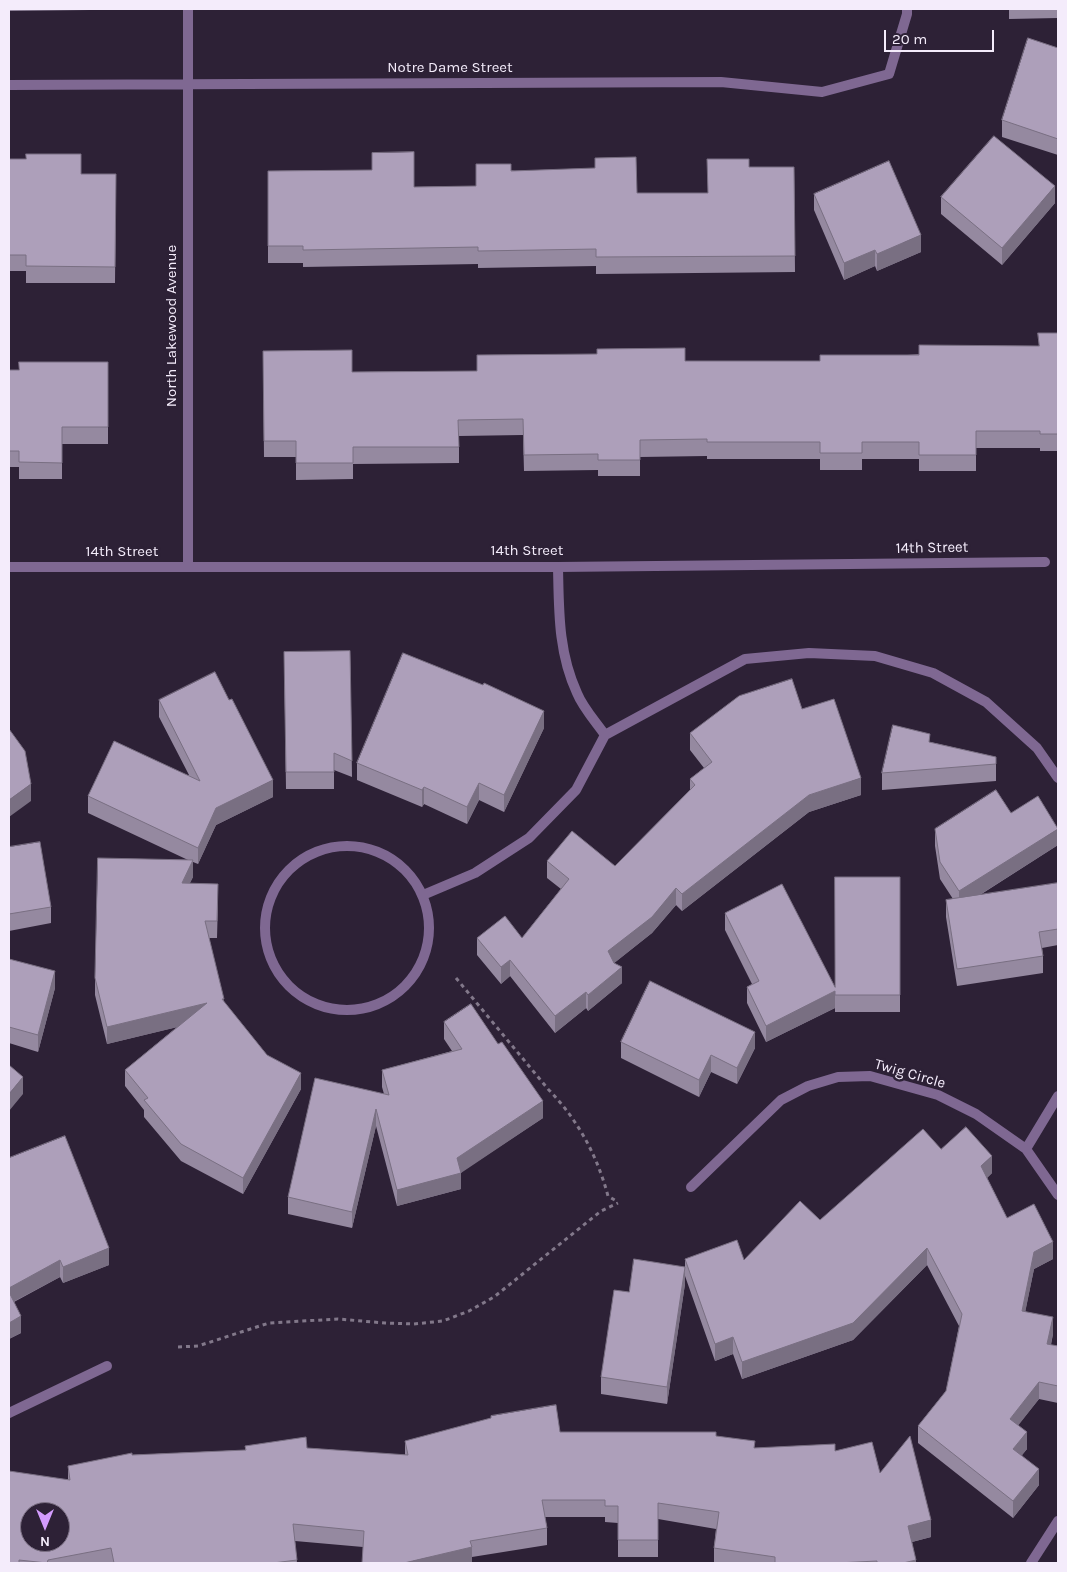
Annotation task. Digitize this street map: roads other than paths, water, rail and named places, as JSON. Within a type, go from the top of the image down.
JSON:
[{"type":"street","name":"North Lakewood Avenue","points":[[188,9],[188,566]]},
{"type":"street","name":"Notre Dame Street","points":[[9,85],[721,82],[822,92],[889,74],[907,9]]},
{"type":"street","name":"14th Street","points":[[9,567],[558,566],[1045,562]]},
{"type":"street","points":[[558,566],[559,620],[562,651],[577,694],[606,735]]},
{"type":"street","points":[[423,895],[475,873],[529,838],[576,790],[606,735],[744,659],[810,653],[875,656],[933,673],[986,702],[1037,748],[1058,778]]},
{"type":"street","points":[[345,845],[377,851],[404,868],[423,895],[430,926],[424,958],[407,986],[380,1004],[348,1011],[316,1004],[289,988],[271,961],[264,929],[270,897],[287,870],[314,852],[345,845]]},
{"type":"street","name":"Twig Circle","points":[[691,1187],[780,1100],[808,1086],[838,1077],[870,1076],[938,1095],[976,1114],[1026,1148]]},
{"type":"street","points":[[1058,1096],[1026,1148],[1058,1195]]},
{"type":"street","points":[[9,1413],[107,1366]]},
{"type":"street","points":[[1031,1563],[1058,1521]]}]
